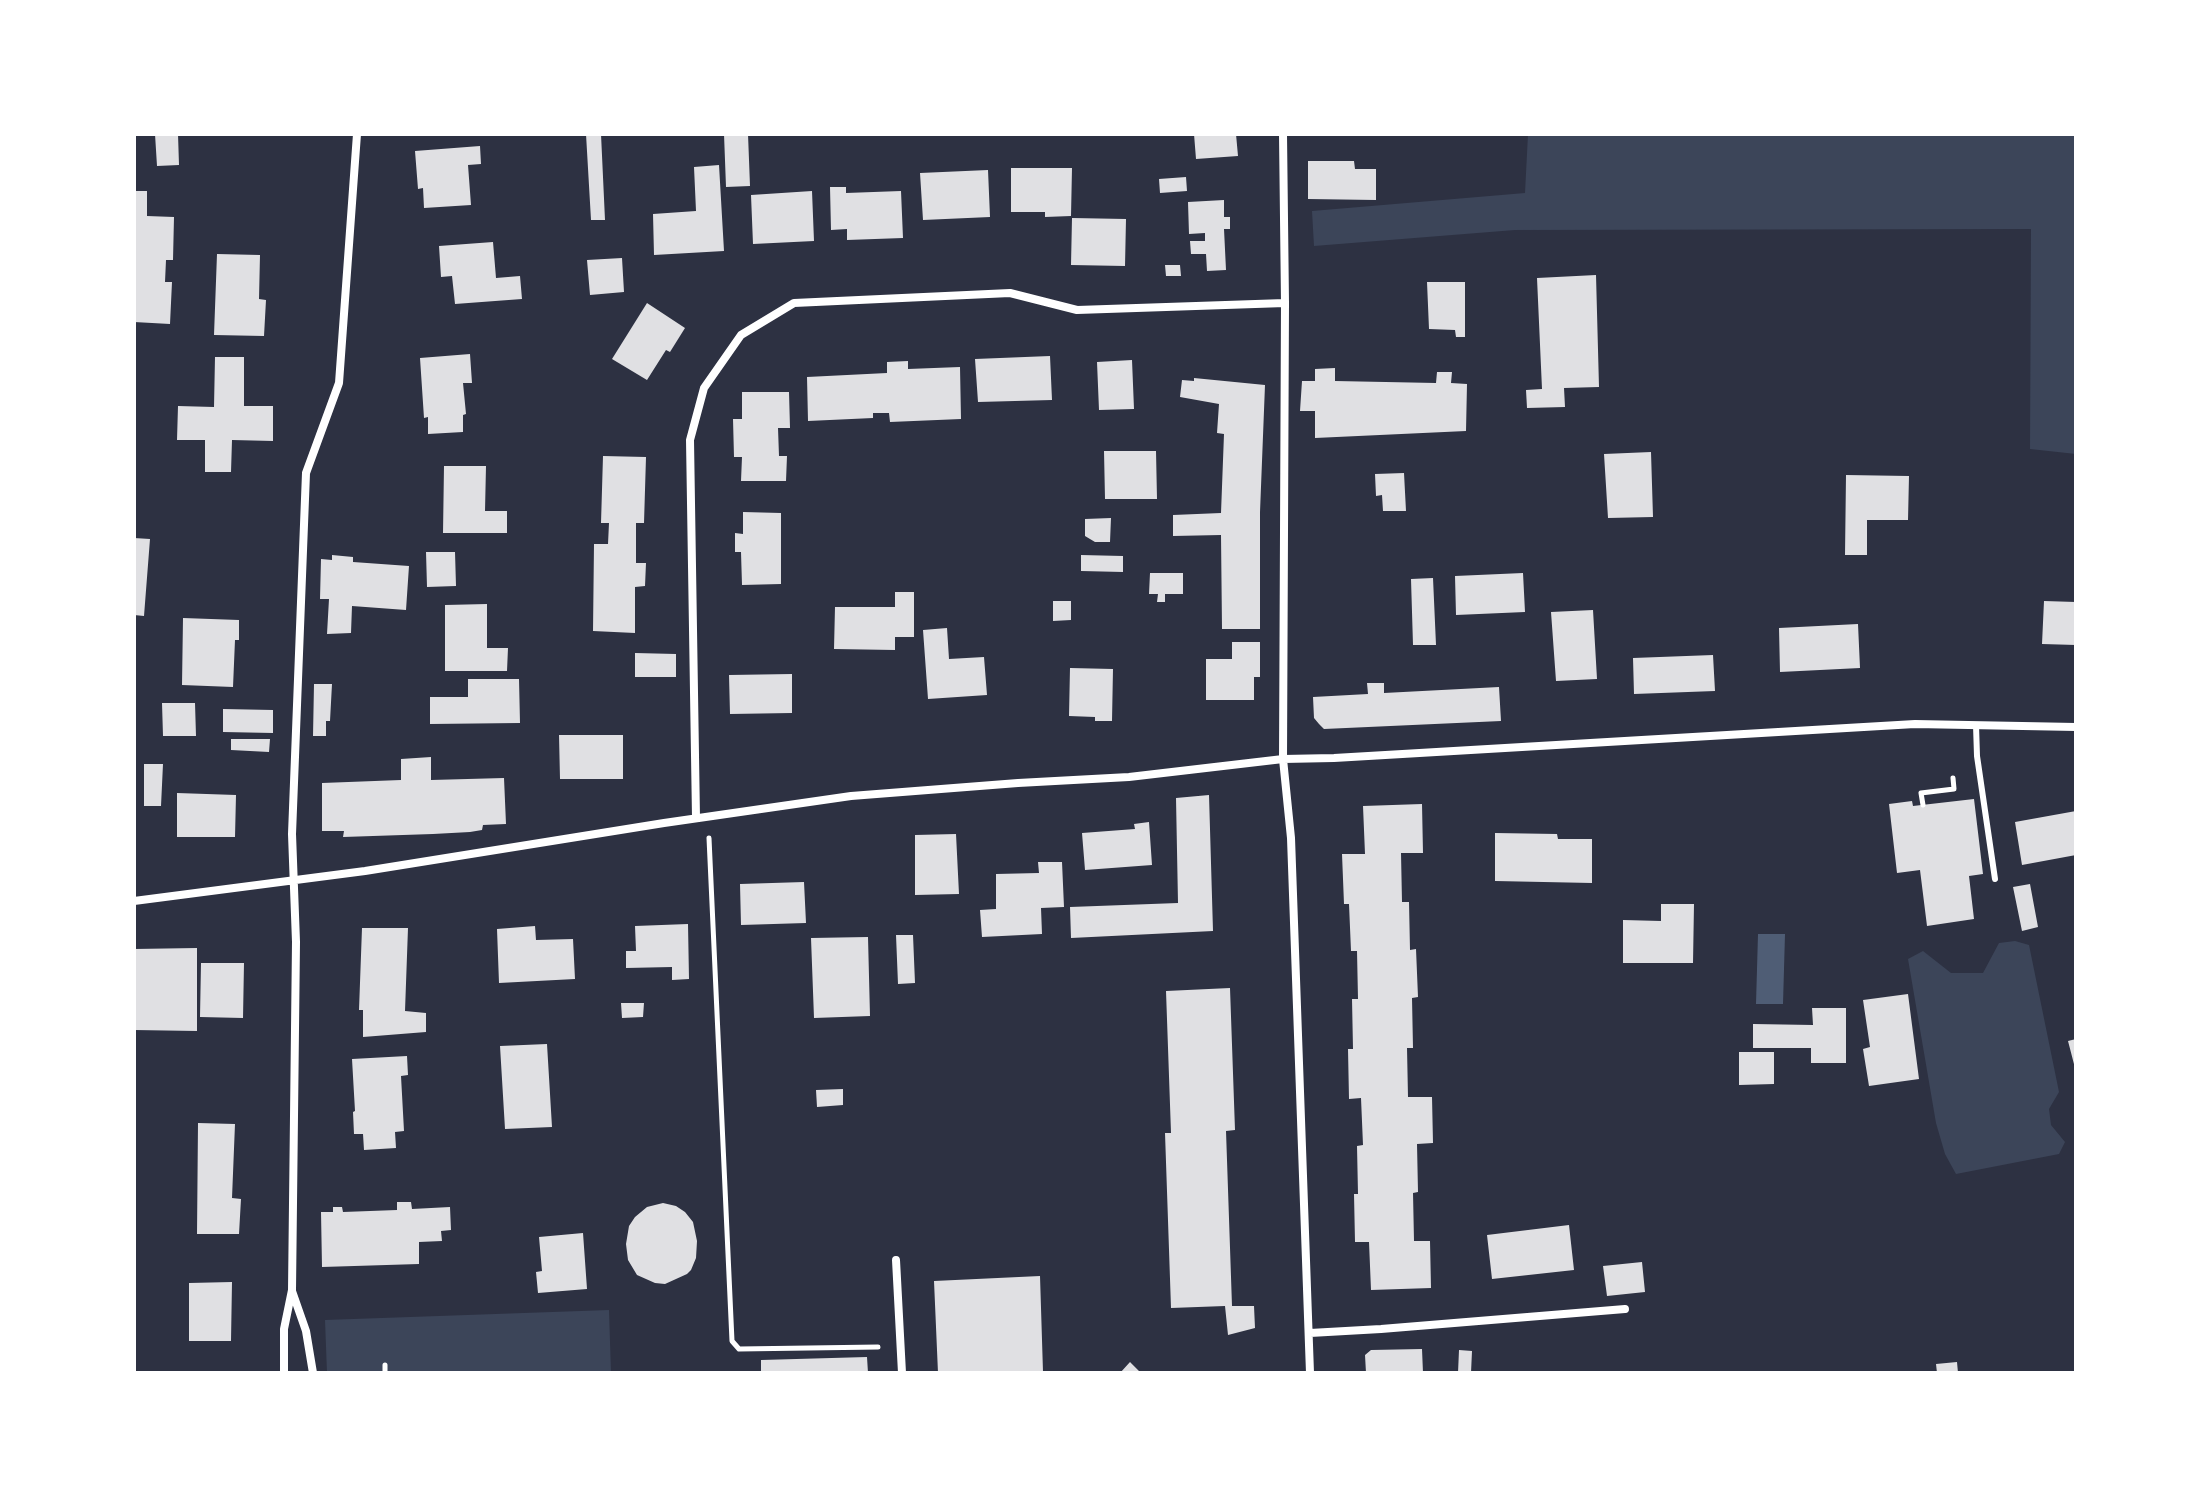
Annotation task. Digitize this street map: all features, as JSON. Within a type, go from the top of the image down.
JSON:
[{"type":"street","points":[[284,1373],[284,1329],[292,1290],[295,880],[292,834],[306,473],[339,383],[357,134]]},
{"type":"street","points":[[1283,134],[1283,759],[1291,838],[1310,1373]]},
{"type":"street","points":[[696,818],[690,440],[704,388],[741,335],[794,303],[1010,293],[1077,310],[1285,303]]},
{"type":"street","points":[[134,901],[365,871],[851,796],[1129,777],[1283,759],[1915,724],[2076,727]]},
{"type":"street","points":[[896,1260],[902,1373]]},
{"type":"street","points":[[292,1290],[306,1331],[313,1373]]},
{"type":"street","points":[[1310,1333],[1625,1309]]},
{"type":"lane","points":[[1976,725],[1977,756],[1995,879]]},
{"type":"path","points":[[1923,805],[1921,793],[1954,789],[1953,778]]},
{"type":"path","points":[[696,841],[709,838],[711,853],[732,1341],[739,1349],[901,1346]]},
{"type":"path","points":[[385,1365],[385,1373]]},
{"type":"shaded area","points":[[1528,134],[2076,134],[2076,454],[2030,449],[2031,229],[1515,230],[1314,246],[1312,211],[1525,193]]},
{"type":"shaded area","points":[[1758,934],[1785,934],[1783,1004],[1756,1004]]},
{"type":"shaded area","points":[[2015,941],[2029,945],[2059,1092],[2049,1109],[2051,1125],[2065,1142],[2059,1154],[1956,1174],[1945,1154],[1936,1123],[1908,959],[1923,951],[1951,973],[1983,973],[1999,943]]},
{"type":"shaded area","points":[[609,1310],[611,1373],[327,1373],[325,1320]]},
{"type":"building","points":[[155,134],[178,134],[179,165],[157,166]]},
{"type":"building","points":[[586,134],[601,134],[605,220],[591,220]]},
{"type":"building","points":[[724,134],[748,134],[750,186],[726,187]]},
{"type":"building","points":[[1194,134],[1236,134],[1238,156],[1196,159]]},
{"type":"building","points":[[480,146],[481,164],[468,165],[471,205],[424,208],[423,188],[418,189],[415,151]]},
{"type":"building","points":[[1308,161],[1354,161],[1355,169],[1376,169],[1376,200],[1308,199]]},
{"type":"building","points":[[719,165],[724,251],[654,255],[653,214],[696,211],[694,167]]},
{"type":"building","points":[[1011,168],[1072,168],[1071,216],[1045,217],[1045,212],[1011,212]]},
{"type":"building","points":[[988,170],[990,217],[923,220],[920,173]]},
{"type":"building","points":[[1186,177],[1187,191],[1160,193],[1159,179]]},
{"type":"building","points":[[830,187],[846,187],[846,193],[901,191],[903,238],[847,240],[847,229],[831,230]]},
{"type":"building","points":[[134,191],[147,191],[147,216],[174,217],[173,260],[166,260],[165,282],[172,282],[170,324],[134,322]]},
{"type":"building","points":[[812,191],[814,241],[753,244],[751,195]]},
{"type":"building","points":[[1224,200],[1224,217],[1230,217],[1230,229],[1224,229],[1226,270],[1207,271],[1206,254],[1191,254],[1190,241],[1205,241],[1205,233],[1189,234],[1188,202]]},
{"type":"building","points":[[1072,218],[1126,219],[1125,266],[1071,265]]},
{"type":"building","points":[[493,242],[496,278],[520,276],[522,299],[455,304],[452,276],[441,277],[439,246]]},
{"type":"building","points":[[217,254],[260,255],[259,299],[266,300],[264,336],[214,335]]},
{"type":"building","points":[[622,258],[624,292],[590,295],[587,260]]},
{"type":"building","points":[[1165,265],[1180,265],[1181,276],[1166,276]]},
{"type":"building","points":[[1596,275],[1599,387],[1564,388],[1565,407],[1527,408],[1526,390],[1542,389],[1537,278]]},
{"type":"building","points":[[1427,282],[1465,282],[1465,337],[1456,337],[1455,330],[1429,329]]},
{"type":"building","points":[[647,303],[685,328],[647,380],[612,359]]},
{"type":"building","points":[[470,354],[472,383],[463,383],[466,414],[463,415],[463,432],[428,434],[420,358]]},
{"type":"building","points":[[1050,356],[1052,400],[978,402],[975,359]]},
{"type":"building","points":[[215,357],[244,357],[244,406],[273,406],[273,441],[232,440],[231,472],[205,472],[205,440],[177,440],[178,406],[214,407]]},
{"type":"building","points":[[1132,360],[1134,409],[1099,410],[1097,362]]},
{"type":"building","points":[[908,361],[908,369],[960,367],[961,419],[890,422],[889,413],[873,413],[873,418],[808,421],[807,377],[887,373],[887,362]]},
{"type":"building","points":[[1335,368],[1335,381],[1436,383],[1437,372],[1452,372],[1451,383],[1467,384],[1466,431],[1315,438],[1315,411],[1300,411],[1302,381],[1315,381],[1315,369]]},
{"type":"building","points":[[1194,378],[1265,385],[1260,629],[1222,629],[1221,535],[1173,536],[1173,515],[1221,513],[1224,434],[1217,433],[1219,404],[1180,397],[1182,380],[1194,381]]},
{"type":"building","points":[[742,392],[789,392],[790,428],[778,428],[779,456],[787,456],[786,481],[741,481],[742,457],[734,457],[733,419],[742,419]]},
{"type":"building","points":[[1104,451],[1156,451],[1157,499],[1105,499]]},
{"type":"building","points":[[1651,452],[1653,517],[1608,518],[1604,454]]},
{"type":"building","points":[[603,456],[646,457],[644,523],[636,523],[636,563],[646,563],[645,586],[635,587],[635,633],[593,631],[594,544],[608,544],[609,523],[601,523]]},
{"type":"building","points":[[444,466],[486,466],[485,511],[507,511],[507,533],[443,533]]},
{"type":"building","points":[[1404,473],[1406,511],[1383,511],[1382,495],[1376,496],[1375,474]]},
{"type":"building","points":[[1846,475],[1909,476],[1908,520],[1867,520],[1867,555],[1845,555]]},
{"type":"building","points":[[743,512],[781,513],[781,584],[742,585],[741,552],[735,552],[735,533],[743,534]]},
{"type":"building","points":[[1111,518],[1110,542],[1095,542],[1085,536],[1085,519]]},
{"type":"building","points":[[134,538],[150,539],[144,616],[134,615]]},
{"type":"building","points":[[426,552],[455,552],[456,586],[427,587]]},
{"type":"building","points":[[332,555],[353,557],[353,562],[409,566],[406,610],[352,606],[351,633],[327,634],[329,599],[320,599],[321,559],[332,560]]},
{"type":"building","points":[[1081,555],[1123,556],[1123,572],[1081,571]]},
{"type":"building","points":[[1150,573],[1183,573],[1183,594],[1165,594],[1165,602],[1157,602],[1158,594],[1149,594]]},
{"type":"building","points":[[1523,573],[1525,612],[1456,615],[1455,576]]},
{"type":"building","points":[[1433,578],[1436,645],[1413,645],[1411,579]]},
{"type":"building","points":[[895,592],[914,592],[914,637],[895,637],[895,650],[834,649],[835,607],[895,607]]},
{"type":"building","points":[[1053,601],[1071,601],[1071,620],[1053,621]]},
{"type":"building","points":[[2044,601],[2076,602],[2076,645],[2042,644]]},
{"type":"building","points":[[487,604],[487,648],[508,648],[507,671],[445,671],[445,605]]},
{"type":"building","points":[[1593,610],[1597,679],[1556,681],[1551,612]]},
{"type":"building","points":[[183,618],[239,620],[233,687],[182,685]]},
{"type":"building","points":[[1858,624],[1860,668],[1780,672],[1779,628]]},
{"type":"building","points":[[947,628],[949,659],[984,657],[987,695],[928,699],[923,630]]},
{"type":"building","points":[[1232,642],[1260,642],[1260,677],[1254,677],[1254,700],[1206,700],[1206,659],[1232,659]]},
{"type":"building","points":[[635,653],[676,654],[676,677],[635,677]]},
{"type":"building","points":[[1713,655],[1715,691],[1634,694],[1633,658]]},
{"type":"building","points":[[1070,668],[1113,669],[1112,721],[1069,716]]},
{"type":"building","points":[[792,674],[792,713],[730,714],[729,675]]},
{"type":"building","points":[[468,679],[519,679],[520,723],[430,724],[430,697],[468,697]]},
{"type":"building","points":[[1367,683],[1384,683],[1384,693],[1499,687],[1501,721],[1324,729],[1314,718],[1313,697],[1368,694]]},
{"type":"building","points":[[314,684],[332,684],[326,736],[313,736]]},
{"type":"building","points":[[162,703],[195,703],[196,736],[163,736]]},
{"type":"building","points":[[223,709],[273,710],[273,733],[223,732]]},
{"type":"building","points":[[559,735],[623,735],[623,779],[560,779]]},
{"type":"building","points":[[231,739],[270,739],[269,752],[231,750]]},
{"type":"building","points":[[431,757],[431,780],[504,778],[506,824],[483,825],[482,830],[470,832],[433,834],[343,837],[344,831],[322,831],[322,783],[401,780],[401,759]]},
{"type":"building","points":[[144,764],[163,764],[161,806],[144,806]]},
{"type":"building","points":[[177,793],[236,795],[235,837],[177,837]]},
{"type":"building","points":[[1209,795],[1213,931],[1071,938],[1070,907],[1178,903],[1176,798]]},
{"type":"building","points":[[1974,799],[1983,874],[1969,876],[1974,919],[1927,926],[1920,870],[1897,873],[1889,804],[1912,801],[1913,806]]},
{"type":"building","points":[[1422,804],[1423,853],[1401,853],[1402,902],[1409,902],[1410,950],[1416,949],[1418,997],[1412,998],[1413,1048],[1407,1048],[1408,1097],[1432,1097],[1433,1143],[1417,1144],[1418,1192],[1413,1193],[1414,1241],[1430,1241],[1431,1288],[1371,1290],[1369,1242],[1355,1242],[1357,1146],[1363,1145],[1361,1098],[1349,1099],[1348,1049],[1353,1049],[1352,999],[1358,999],[1357,951],[1351,951],[1349,904],[1344,904],[1342,854],[1365,854],[1363,806]]},
{"type":"building","points":[[2076,811],[2076,855],[2022,865],[2015,822]]},
{"type":"building","points":[[1149,822],[1152,865],[1085,870],[1082,833],[1135,829],[1134,824]]},
{"type":"building","points":[[1495,833],[1557,834],[1558,839],[1592,839],[1592,883],[1495,881]]},
{"type":"building","points":[[956,834],[959,894],[915,895],[915,835]]},
{"type":"building","points":[[1038,862],[1062,862],[1064,907],[1041,908],[1042,934],[982,937],[980,910],[996,909],[996,874],[1039,873]]},
{"type":"building","points":[[804,882],[806,923],[741,925],[740,884]]},
{"type":"building","points":[[2030,884],[2038,927],[2022,931],[2013,887]]},
{"type":"building","points":[[1661,904],[1694,904],[1693,963],[1623,963],[1623,920],[1661,921]]},
{"type":"building","points":[[688,924],[689,979],[672,980],[672,967],[626,968],[626,951],[636,951],[635,926]]},
{"type":"building","points":[[535,926],[536,940],[573,939],[575,979],[499,983],[497,929]]},
{"type":"building","points":[[362,928],[408,928],[405,1011],[426,1013],[426,1032],[363,1037],[363,1010],[359,1010]]},
{"type":"building","points":[[896,935],[913,935],[915,983],[898,984]]},
{"type":"building","points":[[868,937],[870,1016],[814,1018],[811,938]]},
{"type":"building","points":[[197,948],[197,1031],[134,1030],[134,949]]},
{"type":"building","points":[[201,963],[244,963],[243,1018],[200,1017]]},
{"type":"building","points":[[1230,988],[1235,1130],[1226,1131],[1232,1306],[1254,1306],[1255,1328],[1228,1335],[1225,1306],[1171,1308],[1165,1133],[1171,1133],[1166,991]]},
{"type":"building","points":[[1908,994],[1919,1079],[1869,1086],[1863,1049],[1870,1047],[1863,1000]]},
{"type":"building","points":[[621,1003],[644,1003],[643,1017],[622,1018]]},
{"type":"building","points":[[1812,1008],[1846,1008],[1846,1063],[1811,1063],[1811,1048],[1753,1048],[1753,1024],[1813,1025]]},
{"type":"building","points":[[2076,1039],[2076,1068],[2075,1068],[2068,1041]]},
{"type":"building","points":[[547,1044],[552,1127],[505,1129],[500,1046]]},
{"type":"building","points":[[1739,1052],[1774,1052],[1774,1084],[1739,1085]]},
{"type":"building","points":[[407,1056],[408,1075],[401,1076],[404,1131],[395,1132],[396,1148],[364,1150],[363,1134],[354,1134],[352,1059]]},
{"type":"building","points":[[843,1089],[843,1105],[817,1107],[816,1090]]},
{"type":"building","points":[[198,1123],[235,1124],[232,1198],[241,1199],[239,1234],[197,1234]]},
{"type":"building","points":[[397,1202],[411,1202],[412,1209],[450,1207],[451,1230],[441,1231],[442,1241],[419,1242],[419,1264],[322,1267],[321,1212],[333,1212],[333,1207],[342,1207],[343,1212],[397,1210]]},
{"type":"building","points":[[663,1203],[685,1212],[693,1222],[697,1241],[696,1258],[691,1270],[665,1284],[637,1275],[628,1260],[626,1244],[629,1226],[635,1217],[647,1207]]},
{"type":"building","points":[[1569,1225],[1574,1270],[1492,1279],[1487,1235]]},
{"type":"building","points":[[583,1233],[587,1289],[538,1293],[536,1272],[542,1271],[539,1237]]},
{"type":"building","points":[[1642,1262],[1645,1292],[1607,1296],[1603,1266]]},
{"type":"building","points":[[1040,1276],[1043,1372],[938,1373],[934,1281]]},
{"type":"building","points":[[232,1282],[231,1341],[189,1341],[189,1283]]},
{"type":"building","points":[[1422,1349],[1423,1373],[1366,1373],[1365,1355],[1371,1350]]},
{"type":"building","points":[[1459,1350],[1472,1351],[1471,1373],[1458,1373]]},
{"type":"building","points":[[867,1357],[868,1373],[761,1373],[761,1360]]},
{"type":"building","points":[[1130,1362],[1141,1373],[1120,1373]]},
{"type":"building","points":[[1957,1362],[1958,1373],[1937,1373],[1936,1364]]}]
